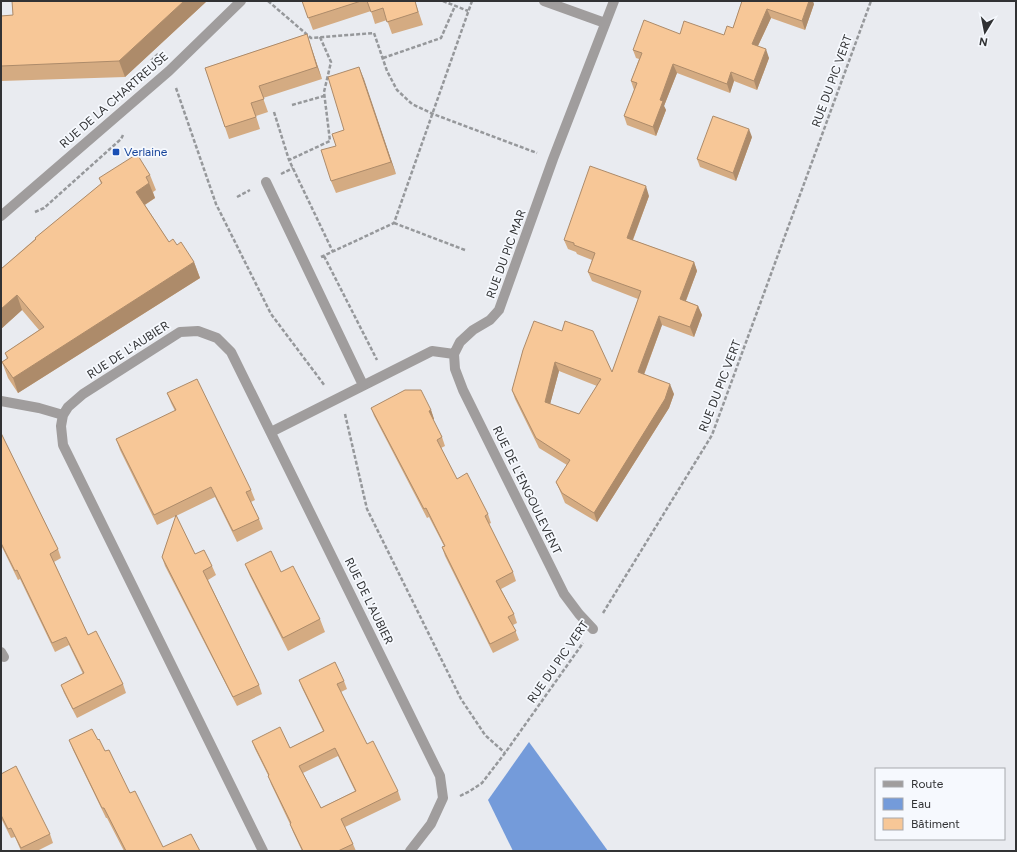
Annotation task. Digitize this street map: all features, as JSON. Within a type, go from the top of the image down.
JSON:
[{"type":"street","name":"RUE DE LA CHARTREUSE","points":[[1,216],[169,71],[241,1]]},
{"type":"street","points":[[544,1],[605,24]]},
{"type":"street","name":"RUE DU PIC MAR","points":[[454,354],[460,342],[473,330],[490,320],[500,310],[553,159],[614,1]]},
{"type":"street","points":[[266,182],[363,385]]},
{"type":"street","name":"RUE DE L'AUBIER","points":[[63,415],[68,407],[84,394],[180,332],[198,331],[218,338],[231,352],[440,776],[443,798]]},
{"type":"street","points":[[271,432],[432,351],[454,354]]},
{"type":"street","name":"RUE DE L'ENGOULEVENT","points":[[454,354],[455,369],[463,390],[564,594],[579,614],[593,629]]},
{"type":"street","points":[[1,401],[39,408],[63,415],[61,426],[64,445],[263,851]]},
{"type":"street","points":[[410,851],[431,824],[443,798]]},
{"type":"path","points":[[268,1],[311,38],[374,33],[387,71],[397,90],[412,104],[433,114],[553,159]]},
{"type":"path","points":[[443,1],[468,11]]},
{"type":"path","points":[[306,265],[394,223],[472,1]]},
{"type":"path","name":"RUE DU PIC VERT","points":[[443,798],[470,792],[482,783],[505,753],[593,629],[712,435],[871,1]]},
{"type":"path","points":[[383,58],[441,38],[455,6]]},
{"type":"path","points":[[289,160],[330,141],[324,92],[331,62],[320,37]]},
{"type":"path","points":[[292,105],[324,96]]},
{"type":"path","points":[[274,112],[289,160],[333,252]]},
{"type":"path","points":[[394,223],[465,250]]},
{"type":"path","points":[[324,256],[384,375]]},
{"type":"water","points":[[529,742],[608,851],[513,851],[488,800]]},
{"type":"building","points":[[12,1],[184,1],[119,61],[1,66],[1,16],[13,15]]},
{"type":"building","points":[[302,1],[361,1],[308,18]]},
{"type":"building","points":[[367,1],[415,1],[418,12],[387,22],[383,8],[371,12]]},
{"type":"building","points":[[742,1],[809,1],[802,21],[767,9],[752,44],[766,49],[754,81],[731,72],[727,84],[673,64],[660,100],[663,101],[653,127],[624,116],[637,83],[631,81],[642,53],[633,50],[644,20],[680,34],[684,21],[724,35],[727,26],[733,28]]},
{"type":"building","points":[[307,34],[317,67],[259,86],[264,99],[251,103],[256,117],[225,127],[205,68]]},
{"type":"building","points":[[359,67],[391,162],[331,181],[321,150],[336,146],[332,134],[344,130],[328,77]]},
{"type":"building","points":[[713,116],[749,129],[733,173],[697,159]]},
{"type":"building","points":[[137,154],[150,175],[146,177],[149,183],[136,192],[169,242],[173,239],[177,245],[181,242],[194,262],[13,378],[2,362],[8,358],[5,353],[44,327],[17,295],[1,309],[1,269],[36,239],[35,238],[102,183],[99,178]]},
{"type":"building","points":[[590,166],[646,186],[627,238],[694,262],[680,299],[698,306],[690,327],[659,316],[638,372],[670,384],[665,399],[594,513],[562,493],[556,482],[570,460],[536,438],[512,390],[523,350],[534,321],[562,331],[565,321],[593,331],[612,372],[641,291],[588,272],[595,253],[564,240]],"holes":[[[555,362],[601,379],[579,414],[545,402]]]},
{"type":"building","points":[[197,379],[251,490],[246,492],[259,519],[233,531],[211,487],[154,515],[116,439],[176,410],[167,393]]},
{"type":"building","points":[[405,390],[421,390],[431,410],[429,411],[442,437],[437,440],[457,479],[467,473],[488,514],[485,516],[513,572],[496,581],[514,614],[508,617],[516,631],[490,644],[442,547],[445,546],[426,508],[424,509],[371,408]]},
{"type":"building","points":[[1,433],[58,549],[50,554],[88,635],[96,631],[123,684],[73,709],[61,685],[84,673],[66,637],[52,643],[17,570],[15,571],[1,543]]},
{"type":"building","points":[[176,515],[195,554],[204,550],[212,566],[203,571],[259,685],[233,697],[162,557]]},
{"type":"building","points":[[271,551],[281,572],[293,566],[320,619],[283,638],[245,564]]},
{"type":"building","points":[[335,662],[344,681],[337,684],[367,744],[373,741],[398,791],[341,819],[353,844],[338,851],[303,851],[252,741],[280,727],[290,748],[324,731],[299,680]],"holes":[[[335,748],[356,791],[321,808],[299,766]]]},
{"type":"building","points":[[92,729],[105,751],[109,750],[130,793],[135,791],[163,847],[191,834],[200,851],[126,851],[104,808],[102,808],[69,740]]},
{"type":"building","points":[[16,766],[50,834],[21,848],[11,828],[8,829],[1,815],[1,774]]},
{"type":"place","name":"Verlaine","points":[[116,152]]}]
